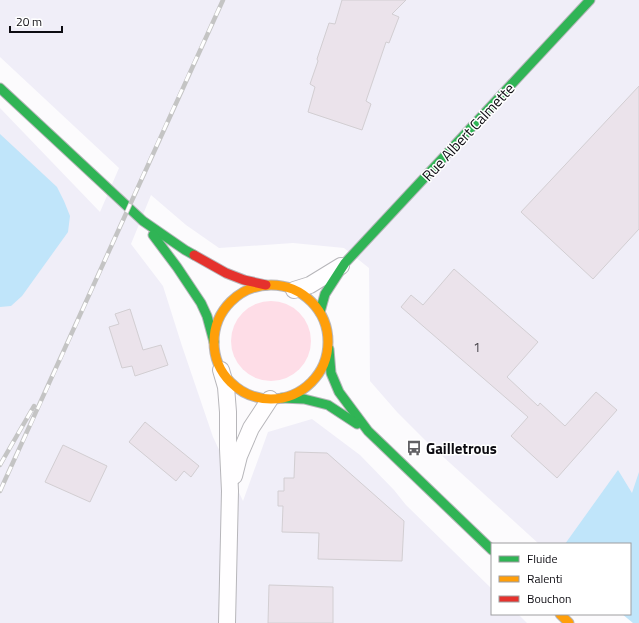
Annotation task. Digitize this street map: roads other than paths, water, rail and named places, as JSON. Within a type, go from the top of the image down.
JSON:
[{"type":"street","name":"Rue Albert Calmette","points":[[320,312],[325,294],[345,263],[590,0]]},
{"type":"street","points":[[0,88],[143,221],[185,250],[226,273],[244,280],[266,285]]},
{"type":"street","points":[[143,221],[201,303],[207,316],[214,342],[216,357],[226,387],[230,491],[227,623]]},
{"type":"street","name":"Rue Albert Calmette","points":[[294,290],[310,285],[345,263]]},
{"type":"street","points":[[214,342],[216,328],[223,311],[236,297],[252,288],[266,285],[281,285],[311,299],[320,312],[327,327],[331,373],[339,392],[368,431],[491,549]]},
{"type":"street","points":[[230,491],[239,456],[251,428],[273,399],[295,394],[308,385],[319,374],[325,360],[328,344]]},
{"type":"street","points":[[221,370],[231,382],[243,392],[258,397],[273,399],[304,398],[328,405],[368,431]]},
{"type":"street","points":[[561,615],[569,623]]},
{"type":"water","points":[[0,134],[57,187],[70,216],[68,232],[22,296],[11,306],[0,307]]},
{"type":"water","points":[[618,470],[632,493],[639,472],[639,623],[633,623],[623,615],[631,615],[631,543],[566,543]]},
{"type":"railway","points":[[0,491],[223,0]]},
{"type":"railway","points":[[0,465],[34,406]]},
{"type":"place","name":"Gailletrous","points":[[414,448]]}]
